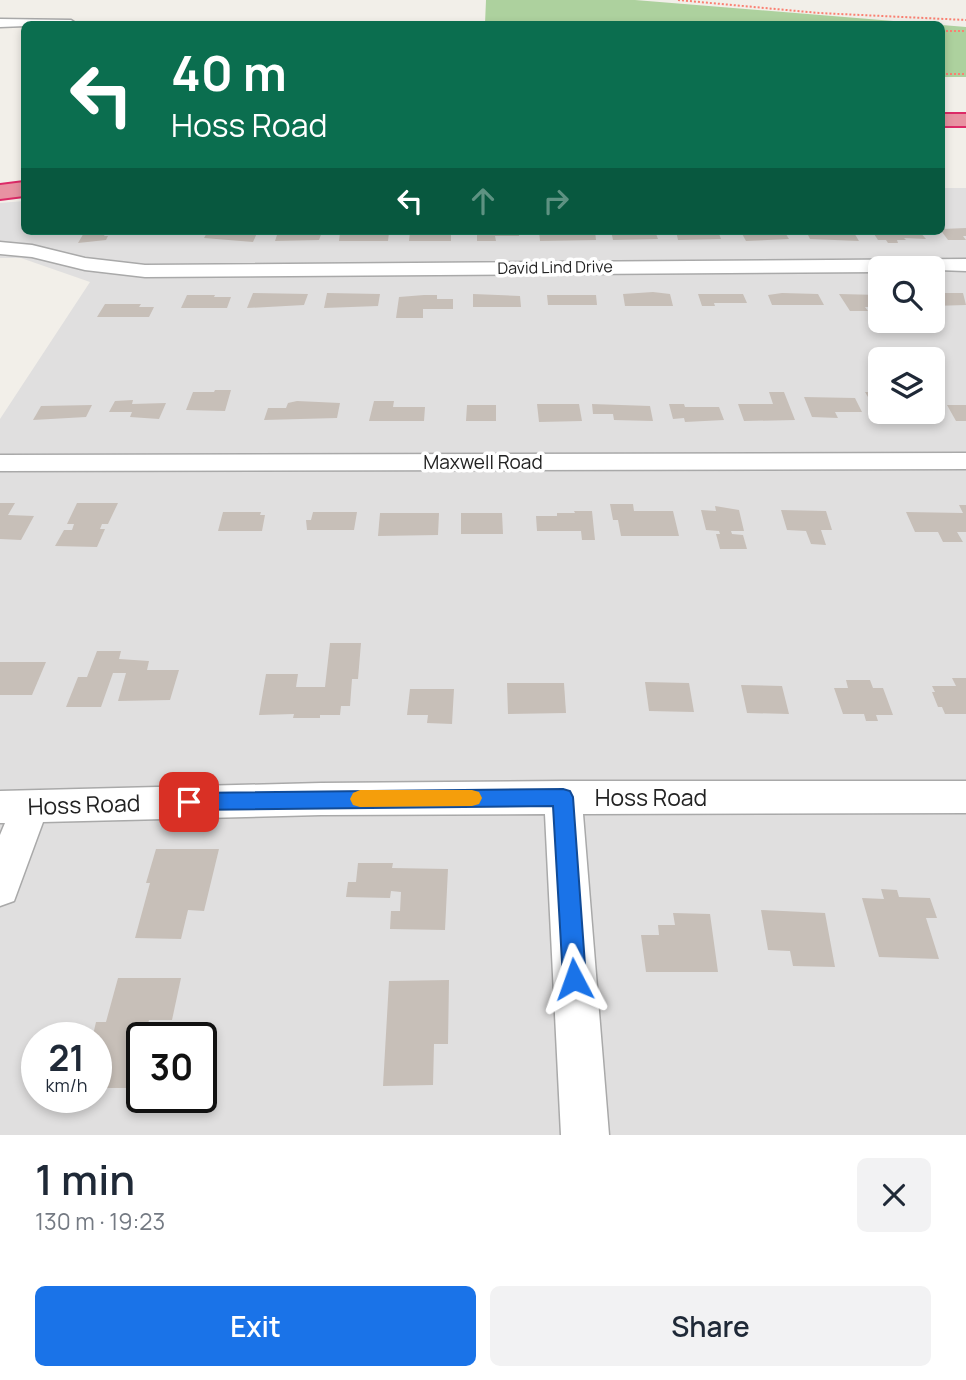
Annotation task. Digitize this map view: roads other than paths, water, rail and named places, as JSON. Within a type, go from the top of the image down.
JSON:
[{"type":"highway","points":[[945,120],[966,120]]},
{"type":"highway","points":[[0,172],[21,169]]},
{"type":"highway","points":[[0,192],[21,189]]},
{"type":"street","points":[[0,23],[21,23]]},
{"type":"street","name":"David Lind Drive","points":[[0,248],[32,251],[85,264],[145,271],[966,265]]},
{"type":"street","name":"Maxwell Road","points":[[0,463],[966,461]]},
{"type":"street","points":[[563,797],[584,1135]]},
{"type":"street","name":"Hoss Road","points":[[15,806],[563,797],[966,797]]},
{"type":"street","points":[[0,888],[15,806]]}]
